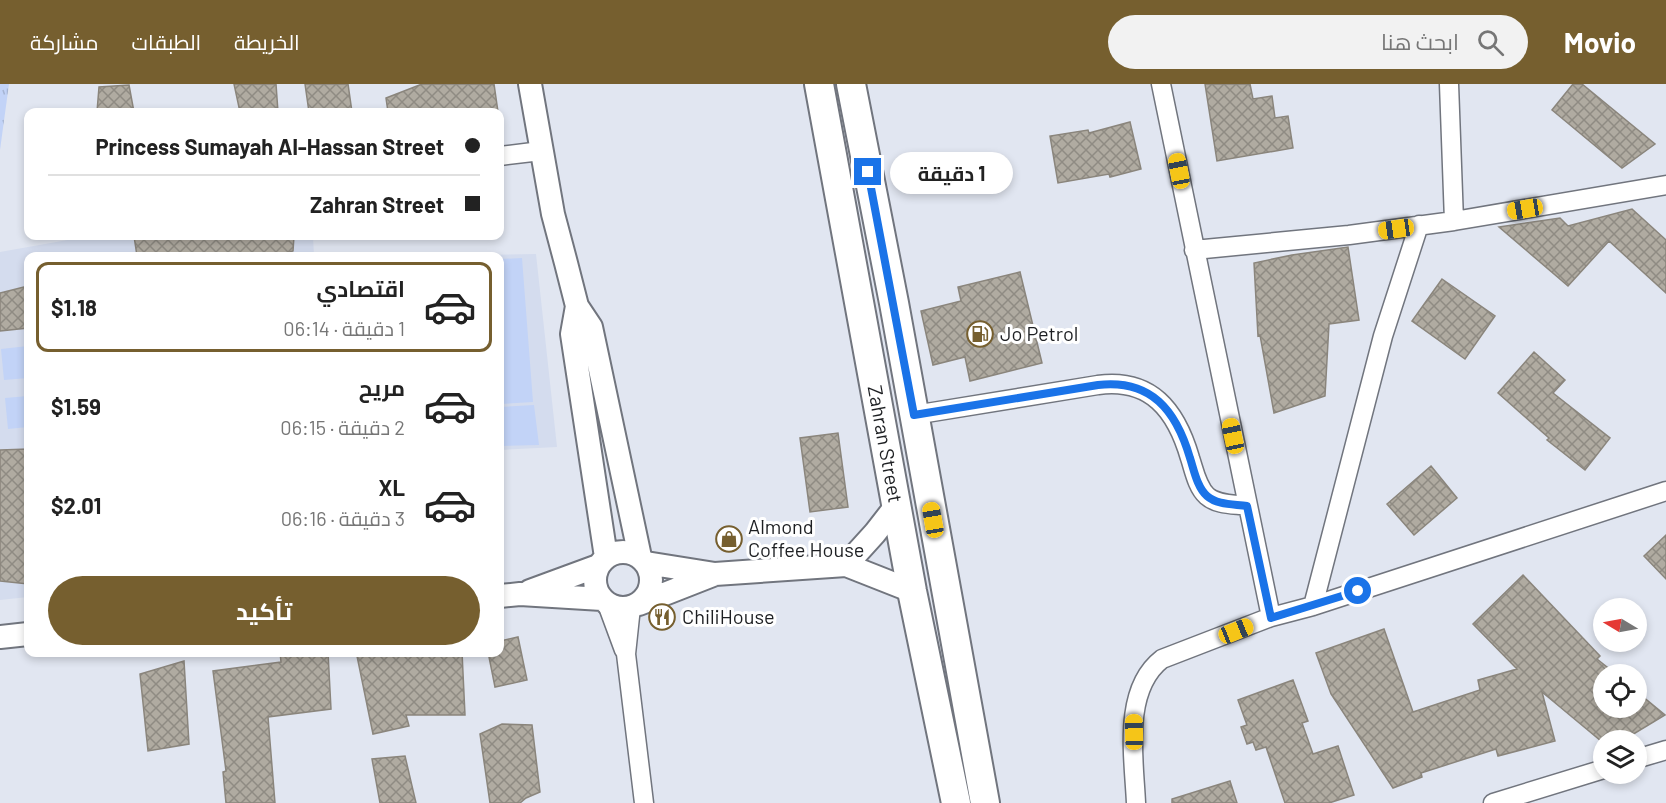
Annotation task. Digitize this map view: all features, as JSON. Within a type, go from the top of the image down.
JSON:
[{"type":"main road","name":"Zahran Street","points":[[819,84],[912,591],[956,803]]},
{"type":"main road","name":"Zahran Street","points":[[851,84],[894,303],[985,803]]},
{"type":"street","points":[[530,84],[554,214],[577,306],[591,327],[643,560],[651,573],[651,585],[647,596],[635,606],[626,654]]},
{"type":"street","points":[[1161,84],[1271,618]]},
{"type":"street","points":[[1449,84],[1454,220]]},
{"type":"street","points":[[504,156],[541,151]]},
{"type":"street","points":[[1194,250],[1349,236],[1666,185]]},
{"type":"street","points":[[1313,606],[1383,336],[1419,225]]},
{"type":"street","points":[[577,306],[572,334],[602,562],[595,584],[626,654],[644,803]]},
{"type":"street","points":[[914,415],[1098,385],[1123,384],[1135,387],[1158,399],[1174,419],[1188,449],[1198,483],[1207,495],[1219,502],[1247,506]]},
{"type":"street","points":[[1136,803],[1134,714],[1144,678],[1151,667],[1162,659],[1271,618],[1666,491]]},
{"type":"street","points":[[846,565],[896,506]]},
{"type":"street","points":[[510,595],[602,562],[623,551],[643,560],[715,574],[846,565],[912,591]]},
{"type":"street","points":[[510,595],[604,602],[615,608],[635,606],[715,574]]},
{"type":"street","points":[[0,637],[24,634]]},
{"type":"street","points":[[1647,756],[1666,750]]},
{"type":"street","points":[[1493,803],[1593,772]]},
{"type":"shaded area","points":[[68,240],[313,240],[314,252],[24,252],[24,597],[0,600],[0,252]]},
{"type":"shaded area","points":[[536,254],[557,447],[504,450],[504,255]]},
{"type":"green space","points":[[0,84],[9,84],[0,150]]},
{"type":"green space","points":[[522,258],[533,402],[504,404],[504,259]]},
{"type":"green space","points":[[24,346],[24,378],[4,380],[1,349]]},
{"type":"green space","points":[[24,396],[24,427],[8,429],[5,398]]},
{"type":"green space","points":[[534,405],[539,445],[504,446],[504,407]]},
{"type":"building","points":[[234,84],[276,84],[278,108],[239,108]]},
{"type":"building","points":[[305,84],[348,84],[351,108],[308,108]]},
{"type":"building","points":[[422,84],[494,84],[497,108],[387,108],[386,98]]},
{"type":"building","points":[[1205,84],[1250,84],[1253,99],[1272,96],[1275,118],[1288,116],[1293,148],[1217,161]]},
{"type":"building","points":[[1573,84],[1582,84],[1655,144],[1622,168],[1552,110]]},
{"type":"building","points":[[129,85],[133,108],[97,108],[99,87]]},
{"type":"building","points":[[1130,122],[1141,169],[1110,177],[1109,174],[1058,183],[1050,136],[1088,130],[1089,133]]},
{"type":"building","points":[[1632,209],[1666,240],[1666,293],[1609,241],[1568,286],[1499,227],[1560,218],[1568,226]]},
{"type":"building","points":[[135,240],[294,240],[293,251],[290,252],[136,252]]},
{"type":"building","points":[[1348,247],[1359,320],[1329,324],[1325,396],[1274,413],[1260,335],[1258,336],[1254,263]]},
{"type":"building","name":"Jo Petrol","points":[[1020,272],[1042,363],[970,381],[965,357],[933,365],[921,311],[961,301],[958,287]]},
{"type":"building","points":[[1442,279],[1495,316],[1465,359],[1412,321]]},
{"type":"building","points":[[24,287],[24,328],[0,331],[0,293]]},
{"type":"building","points":[[1534,352],[1565,380],[1553,393],[1610,438],[1585,470],[1547,440],[1549,438],[1498,393]]},
{"type":"building","points":[[838,433],[848,507],[810,512],[800,438]]},
{"type":"building","points":[[24,449],[24,584],[0,581],[0,450]]},
{"type":"building","points":[[1431,466],[1457,498],[1414,535],[1387,504]]},
{"type":"building","points":[[1666,535],[1666,579],[1644,556]]},
{"type":"building","points":[[1523,575],[1593,649],[1593,652],[1600,656],[1597,659],[1603,664],[1593,664],[1593,718],[1647,718],[1647,700],[1665,715],[1640,730],[1593,730],[1593,734],[1542,692],[1555,741],[1498,756],[1496,749],[1421,773],[1422,777],[1393,788],[1331,694],[1316,653],[1384,629],[1413,712],[1480,690],[1478,680],[1517,669],[1473,624]]},
{"type":"building","points":[[518,637],[527,680],[495,687],[489,657],[504,657],[504,640]]},
{"type":"building","points":[[280,657],[328,657],[331,709],[268,717],[275,803],[226,803],[223,772],[226,771],[213,671],[281,662]]},
{"type":"building","points":[[357,657],[462,657],[465,715],[406,715],[409,726],[373,734]]},
{"type":"building","points":[[184,661],[189,744],[148,751],[140,674]]},
{"type":"building","points":[[1293,680],[1308,721],[1302,723],[1313,754],[1338,746],[1354,795],[1329,803],[1285,803],[1266,747],[1256,750],[1253,742],[1247,744],[1241,727],[1247,725],[1238,700]]},
{"type":"building","points":[[502,724],[532,725],[540,792],[520,803],[490,803],[480,734]]},
{"type":"building","points":[[405,756],[416,803],[380,803],[372,759]]},
{"type":"building","points":[[1230,781],[1237,803],[1172,803],[1172,799]]},
{"type":"place","name":"Jo Petrol","points":[[980,334]]},
{"type":"place","name":"Almond Coffee House","points":[[729,539]]},
{"type":"place","name":"ChiliHouse","points":[[662,617]]},
{"type":"route","points":[[868,172],[914,415],[1098,385],[1123,384],[1135,387],[1158,399],[1167,408],[1182,434],[1202,490],[1212,500],[1247,506],[1271,618],[1358,591]]}]
